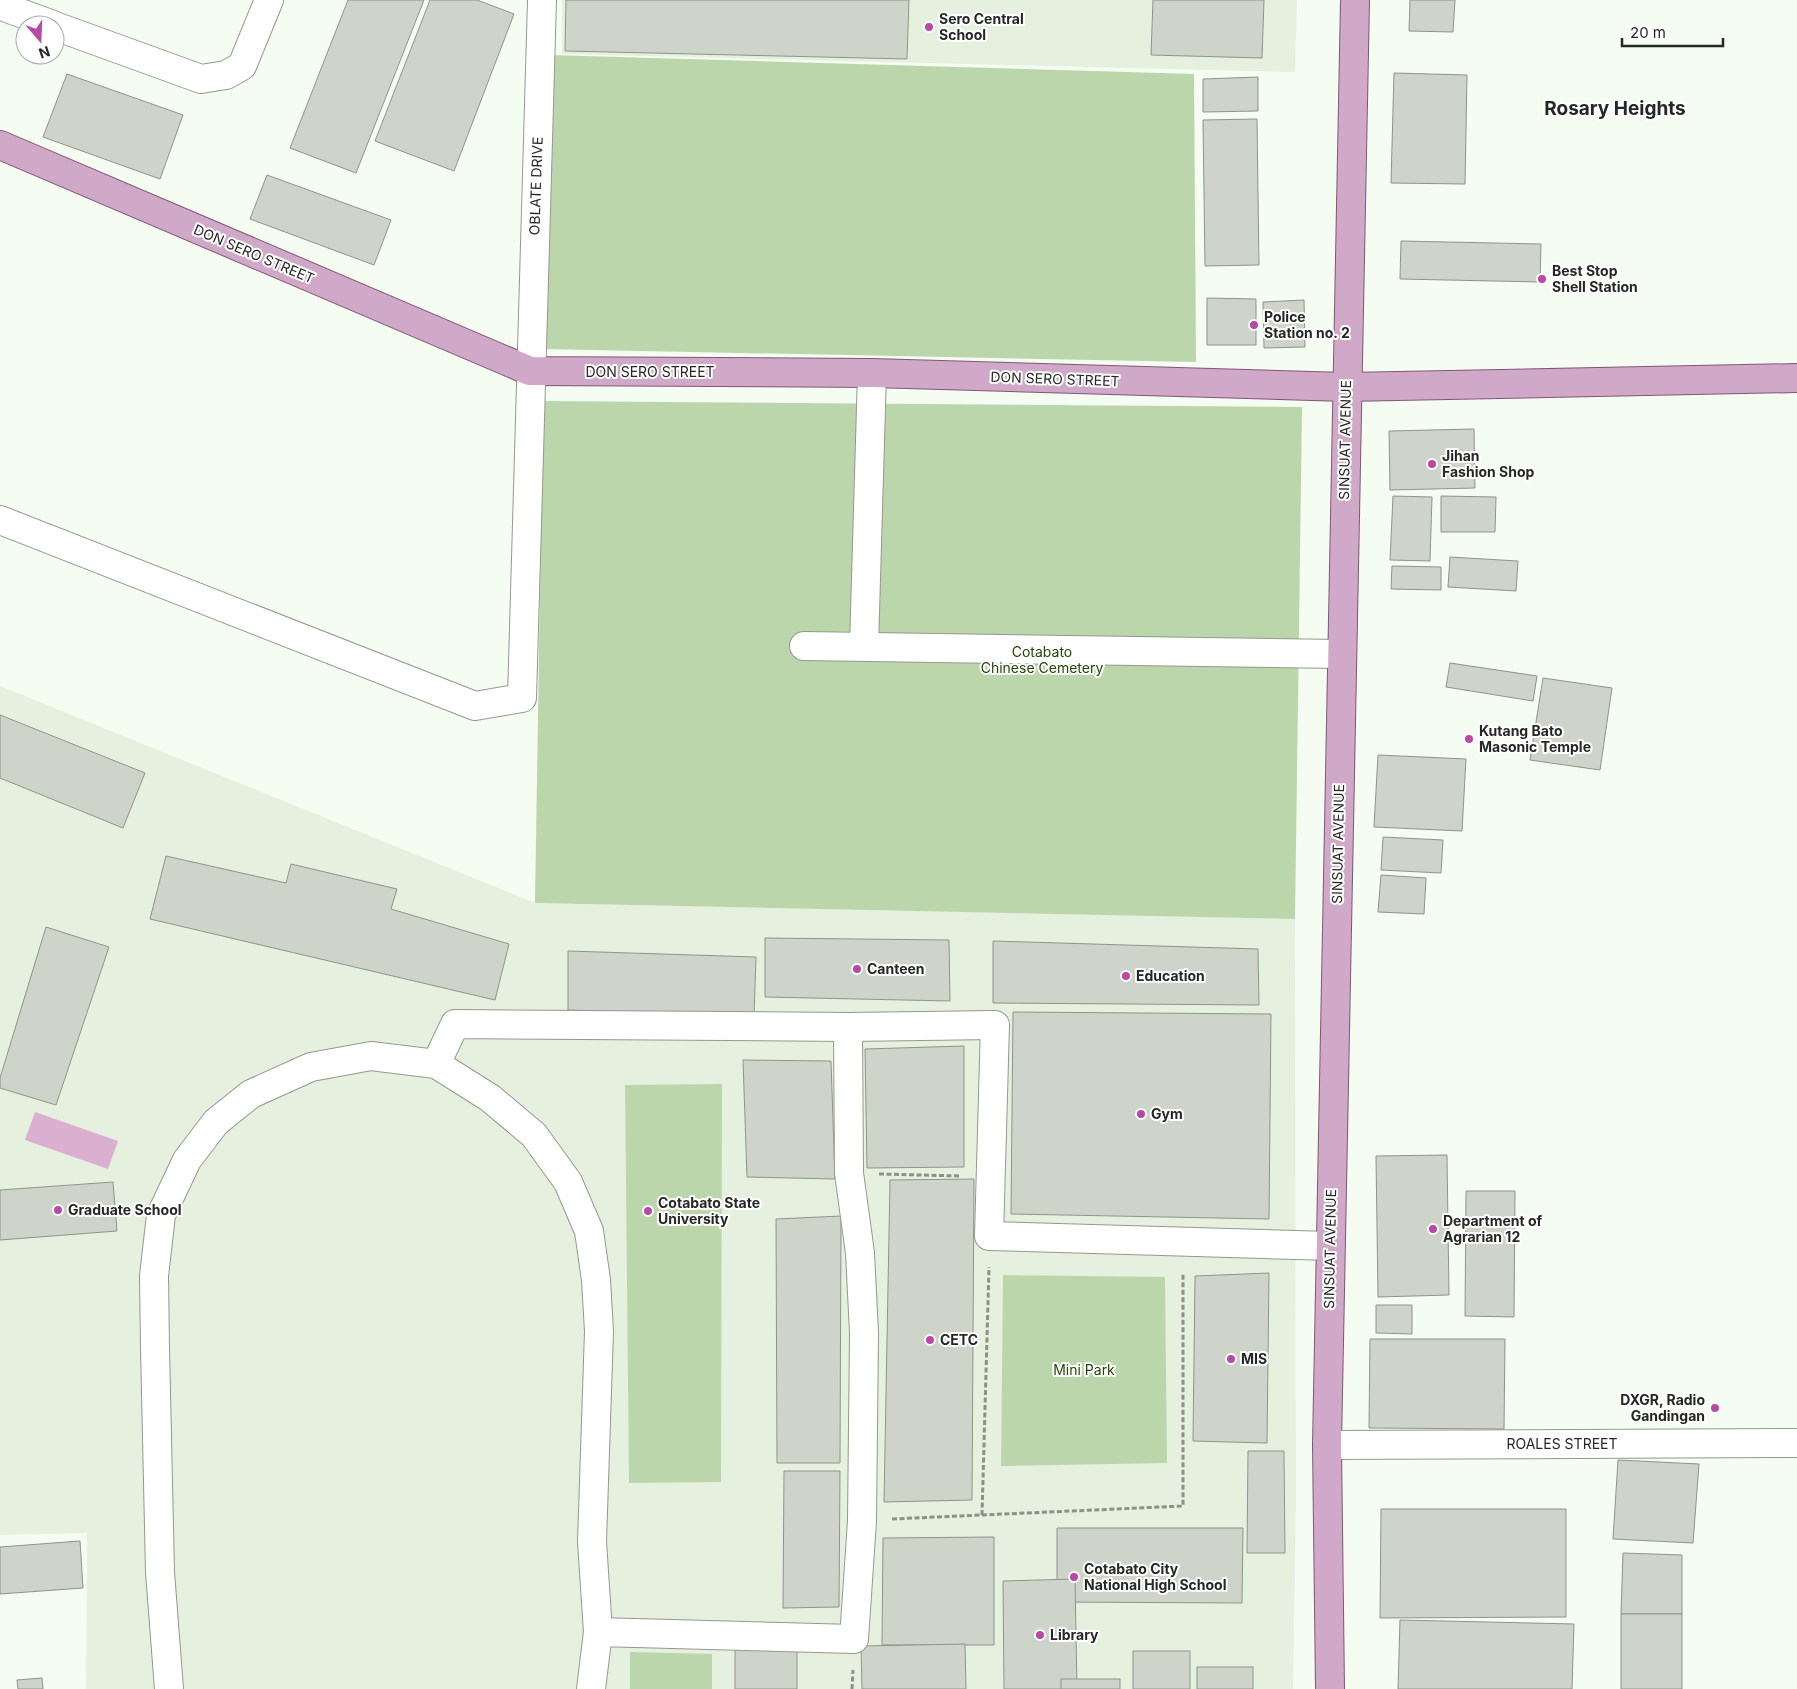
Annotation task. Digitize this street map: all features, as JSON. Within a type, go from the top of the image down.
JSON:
[{"type":"main road","name":"SINSUAT AVENUE","points":[[1330,1689],[1327,1445],[1346,387],[1355,0]]},
{"type":"main road","name":"DON SERO STREET","points":[[0,145],[530,371],[872,373],[1346,387],[1797,378]]},
{"type":"street","points":[[65,29],[201,79],[226,75],[242,66],[269,0]]},
{"type":"street","name":"OBLATE DRIVE","points":[[0,520],[475,706],[522,698],[542,0]]},
{"type":"street","points":[[6,10],[22,15]]},
{"type":"street","points":[[864,647],[872,373]]},
{"type":"street","points":[[804,646],[1341,654]]},
{"type":"street","points":[[436,1064],[455,1024],[848,1027],[995,1025],[989,1236],[1330,1246]]},
{"type":"street","points":[[598,1632],[854,1639],[862,1520],[864,1333],[860,1253],[849,1173],[848,1027]]},
{"type":"street","points":[[169,1689],[160,1572],[155,1348],[154,1276],[162,1216],[187,1160],[216,1122],[251,1094],[311,1067],[371,1056],[436,1064],[490,1098],[534,1135],[568,1182],[589,1231],[596,1280],[599,1331],[592,1542],[598,1632],[591,1689]]},
{"type":"street","name":"ROALES STREET","points":[[1327,1445],[1797,1443]]},
{"type":"path","points":[[849,1173],[990,1176]]},
{"type":"path","points":[[982,1515],[989,1236]]},
{"type":"path","points":[[862,1520],[1182,1506],[1183,1242]]},
{"type":"shaded area","name":"Sero Central School","points":[[562,0],[1297,0],[1295,72],[562,54]]},
{"type":"shaded area","name":"Cotabato State University","points":[[0,686],[535,903],[1295,919],[1296,1503],[1293,1689],[86,1689],[87,1533],[0,1535]]},
{"type":"shaded area","points":[[35,1112],[118,1141],[108,1169],[25,1140]]},
{"type":"green space","points":[[551,55],[1194,74],[1196,362],[543,349]]},
{"type":"green space","name":"Cotabato Chinese Cemetery","points":[[543,401],[1302,407],[1295,919],[535,903]]},
{"type":"green space","points":[[722,1084],[721,1482],[629,1483],[625,1085]]},
{"type":"green space","name":"Mini Park","points":[[1003,1275],[1165,1277],[1167,1463],[1001,1466]]},
{"type":"green space","points":[[630,1652],[712,1654],[712,1689],[630,1689]]},
{"type":"building","points":[[348,0],[424,0],[356,173],[290,148]]},
{"type":"building","points":[[430,0],[477,0],[514,14],[454,171],[375,141]]},
{"type":"building","points":[[566,0],[909,0],[907,59],[565,51]]},
{"type":"building","points":[[1153,0],[1264,0],[1262,58],[1151,55]]},
{"type":"building","points":[[1410,0],[1455,0],[1453,32],[1409,31]]},
{"type":"building","points":[[1394,73],[1467,75],[1465,184],[1391,183]]},
{"type":"building","points":[[67,74],[183,115],[160,179],[43,137]]},
{"type":"building","points":[[1258,77],[1258,111],[1203,112],[1203,79]]},
{"type":"building","points":[[1257,119],[1259,265],[1205,266],[1203,120]]},
{"type":"building","points":[[267,175],[391,220],[374,265],[250,219]]},
{"type":"building","points":[[1401,241],[1541,244],[1540,282],[1400,279]]},
{"type":"building","points":[[1207,298],[1256,299],[1256,345],[1207,345]]},
{"type":"building","points":[[1304,300],[1305,347],[1264,348],[1263,302]]},
{"type":"building","points":[[1474,429],[1475,488],[1390,490],[1389,431]]},
{"type":"building","points":[[1393,496],[1432,497],[1430,561],[1390,560]]},
{"type":"building","points":[[1441,496],[1496,497],[1495,532],[1441,532]]},
{"type":"building","points":[[1450,557],[1518,561],[1516,591],[1448,587]]},
{"type":"building","points":[[1392,566],[1441,567],[1441,590],[1391,589]]},
{"type":"building","points":[[1450,663],[1537,676],[1533,701],[1446,687]]},
{"type":"building","points":[[1543,678],[1612,688],[1600,770],[1530,760]]},
{"type":"building","points":[[0,715],[145,773],[123,828],[0,778]]},
{"type":"building","points":[[1378,755],[1466,759],[1462,831],[1374,827]]},
{"type":"building","points":[[1383,837],[1443,840],[1441,873],[1381,870]]},
{"type":"building","points":[[166,856],[286,883],[291,864],[397,889],[391,909],[509,944],[495,1000],[150,919]]},
{"type":"building","points":[[1381,875],[1426,878],[1424,914],[1378,912]]},
{"type":"building","points":[[46,927],[109,947],[56,1105],[0,1088],[0,1078]]},
{"type":"building","name":"Canteen","points":[[765,938],[949,940],[950,1001],[765,997]]},
{"type":"building","name":"Education","points":[[993,941],[1258,949],[1259,1005],[993,1003]]},
{"type":"building","points":[[568,951],[756,957],[754,1016],[568,1010]]},
{"type":"building","name":"Gym","points":[[1013,1012],[1271,1014],[1269,1219],[1011,1214]]},
{"type":"building","points":[[964,1046],[964,1167],[867,1168],[865,1049]]},
{"type":"building","points":[[743,1060],[831,1061],[835,1179],[747,1177]]},
{"type":"building","points":[[1447,1155],[1449,1295],[1378,1297],[1376,1156]]},
{"type":"building","name":"CETC","points":[[974,1179],[972,1500],[884,1502],[890,1180]]},
{"type":"building","name":"Graduate School","points":[[113,1182],[117,1231],[0,1240],[0,1190]]},
{"type":"building","points":[[1466,1191],[1515,1191],[1514,1317],[1465,1316]]},
{"type":"building","points":[[841,1216],[840,1463],[777,1463],[776,1219]]},
{"type":"building","name":"MIS","points":[[1269,1273],[1267,1443],[1193,1441],[1195,1276]]},
{"type":"building","points":[[1376,1305],[1412,1305],[1412,1334],[1376,1333]]},
{"type":"building","points":[[1370,1339],[1505,1339],[1504,1429],[1369,1428]]},
{"type":"building","points":[[1248,1451],[1284,1451],[1285,1553],[1247,1553]]},
{"type":"building","points":[[1618,1460],[1699,1464],[1693,1543],[1613,1539]]},
{"type":"building","points":[[784,1471],[840,1471],[839,1607],[783,1608]]},
{"type":"building","points":[[1381,1509],[1566,1509],[1566,1617],[1380,1618]]},
{"type":"building","points":[[1057,1528],[1243,1528],[1242,1603],[1057,1602]]},
{"type":"building","points":[[994,1537],[994,1645],[882,1645],[883,1538]]},
{"type":"building","points":[[80,1541],[83,1588],[0,1594],[0,1547]]},
{"type":"building","points":[[1623,1553],[1682,1555],[1682,1614],[1621,1614]]},
{"type":"building","name":"Library","points":[[1075,1579],[1077,1689],[1004,1689],[1003,1581]]},
{"type":"building","points":[[1621,1614],[1682,1614],[1682,1689],[1621,1689]]},
{"type":"building","points":[[1400,1620],[1574,1624],[1572,1689],[1398,1689]]},
{"type":"building","points":[[965,1644],[966,1689],[862,1689],[861,1646]]},
{"type":"building","points":[[797,1646],[797,1689],[735,1689],[735,1647]]},
{"type":"building","points":[[1133,1651],[1190,1651],[1190,1689],[1133,1689]]},
{"type":"building","points":[[1197,1667],[1253,1667],[1253,1689],[1197,1689]]},
{"type":"building","points":[[42,1678],[43,1689],[18,1689],[17,1680]]},
{"type":"building","points":[[1061,1679],[1120,1679],[1120,1689],[1061,1689]]},
{"type":"place","name":"Sero Central School","points":[[929,27]]},
{"type":"place","name":"Best Stop Shell Station","points":[[1542,279]]},
{"type":"place","name":"Police Station no. 2","points":[[1254,325]]},
{"type":"place","name":"Jihan Fashion Shop","points":[[1432,464]]},
{"type":"place","name":"Kutang Bato Masonic Temple","points":[[1469,739]]},
{"type":"place","name":"Canteen","points":[[857,969]]},
{"type":"place","name":"Education","points":[[1126,976]]},
{"type":"place","name":"Gym","points":[[1141,1114]]},
{"type":"place","name":"Graduate School","points":[[58,1210]]},
{"type":"place","name":"Cotabato State University","points":[[648,1211]]},
{"type":"place","name":"Department of Agrarian 12","points":[[1433,1229]]},
{"type":"place","name":"CETC","points":[[930,1340]]},
{"type":"place","name":"MIS","points":[[1231,1359]]},
{"type":"place","name":"DXGR, Radio Gandingan","points":[[1715,1408]]},
{"type":"place","name":"Cotabato City National High School","points":[[1074,1577]]},
{"type":"place","name":"Library","points":[[1040,1635]]},
{"type":"district","name":"Rosary Heights","points":[[1615,108]]}]
